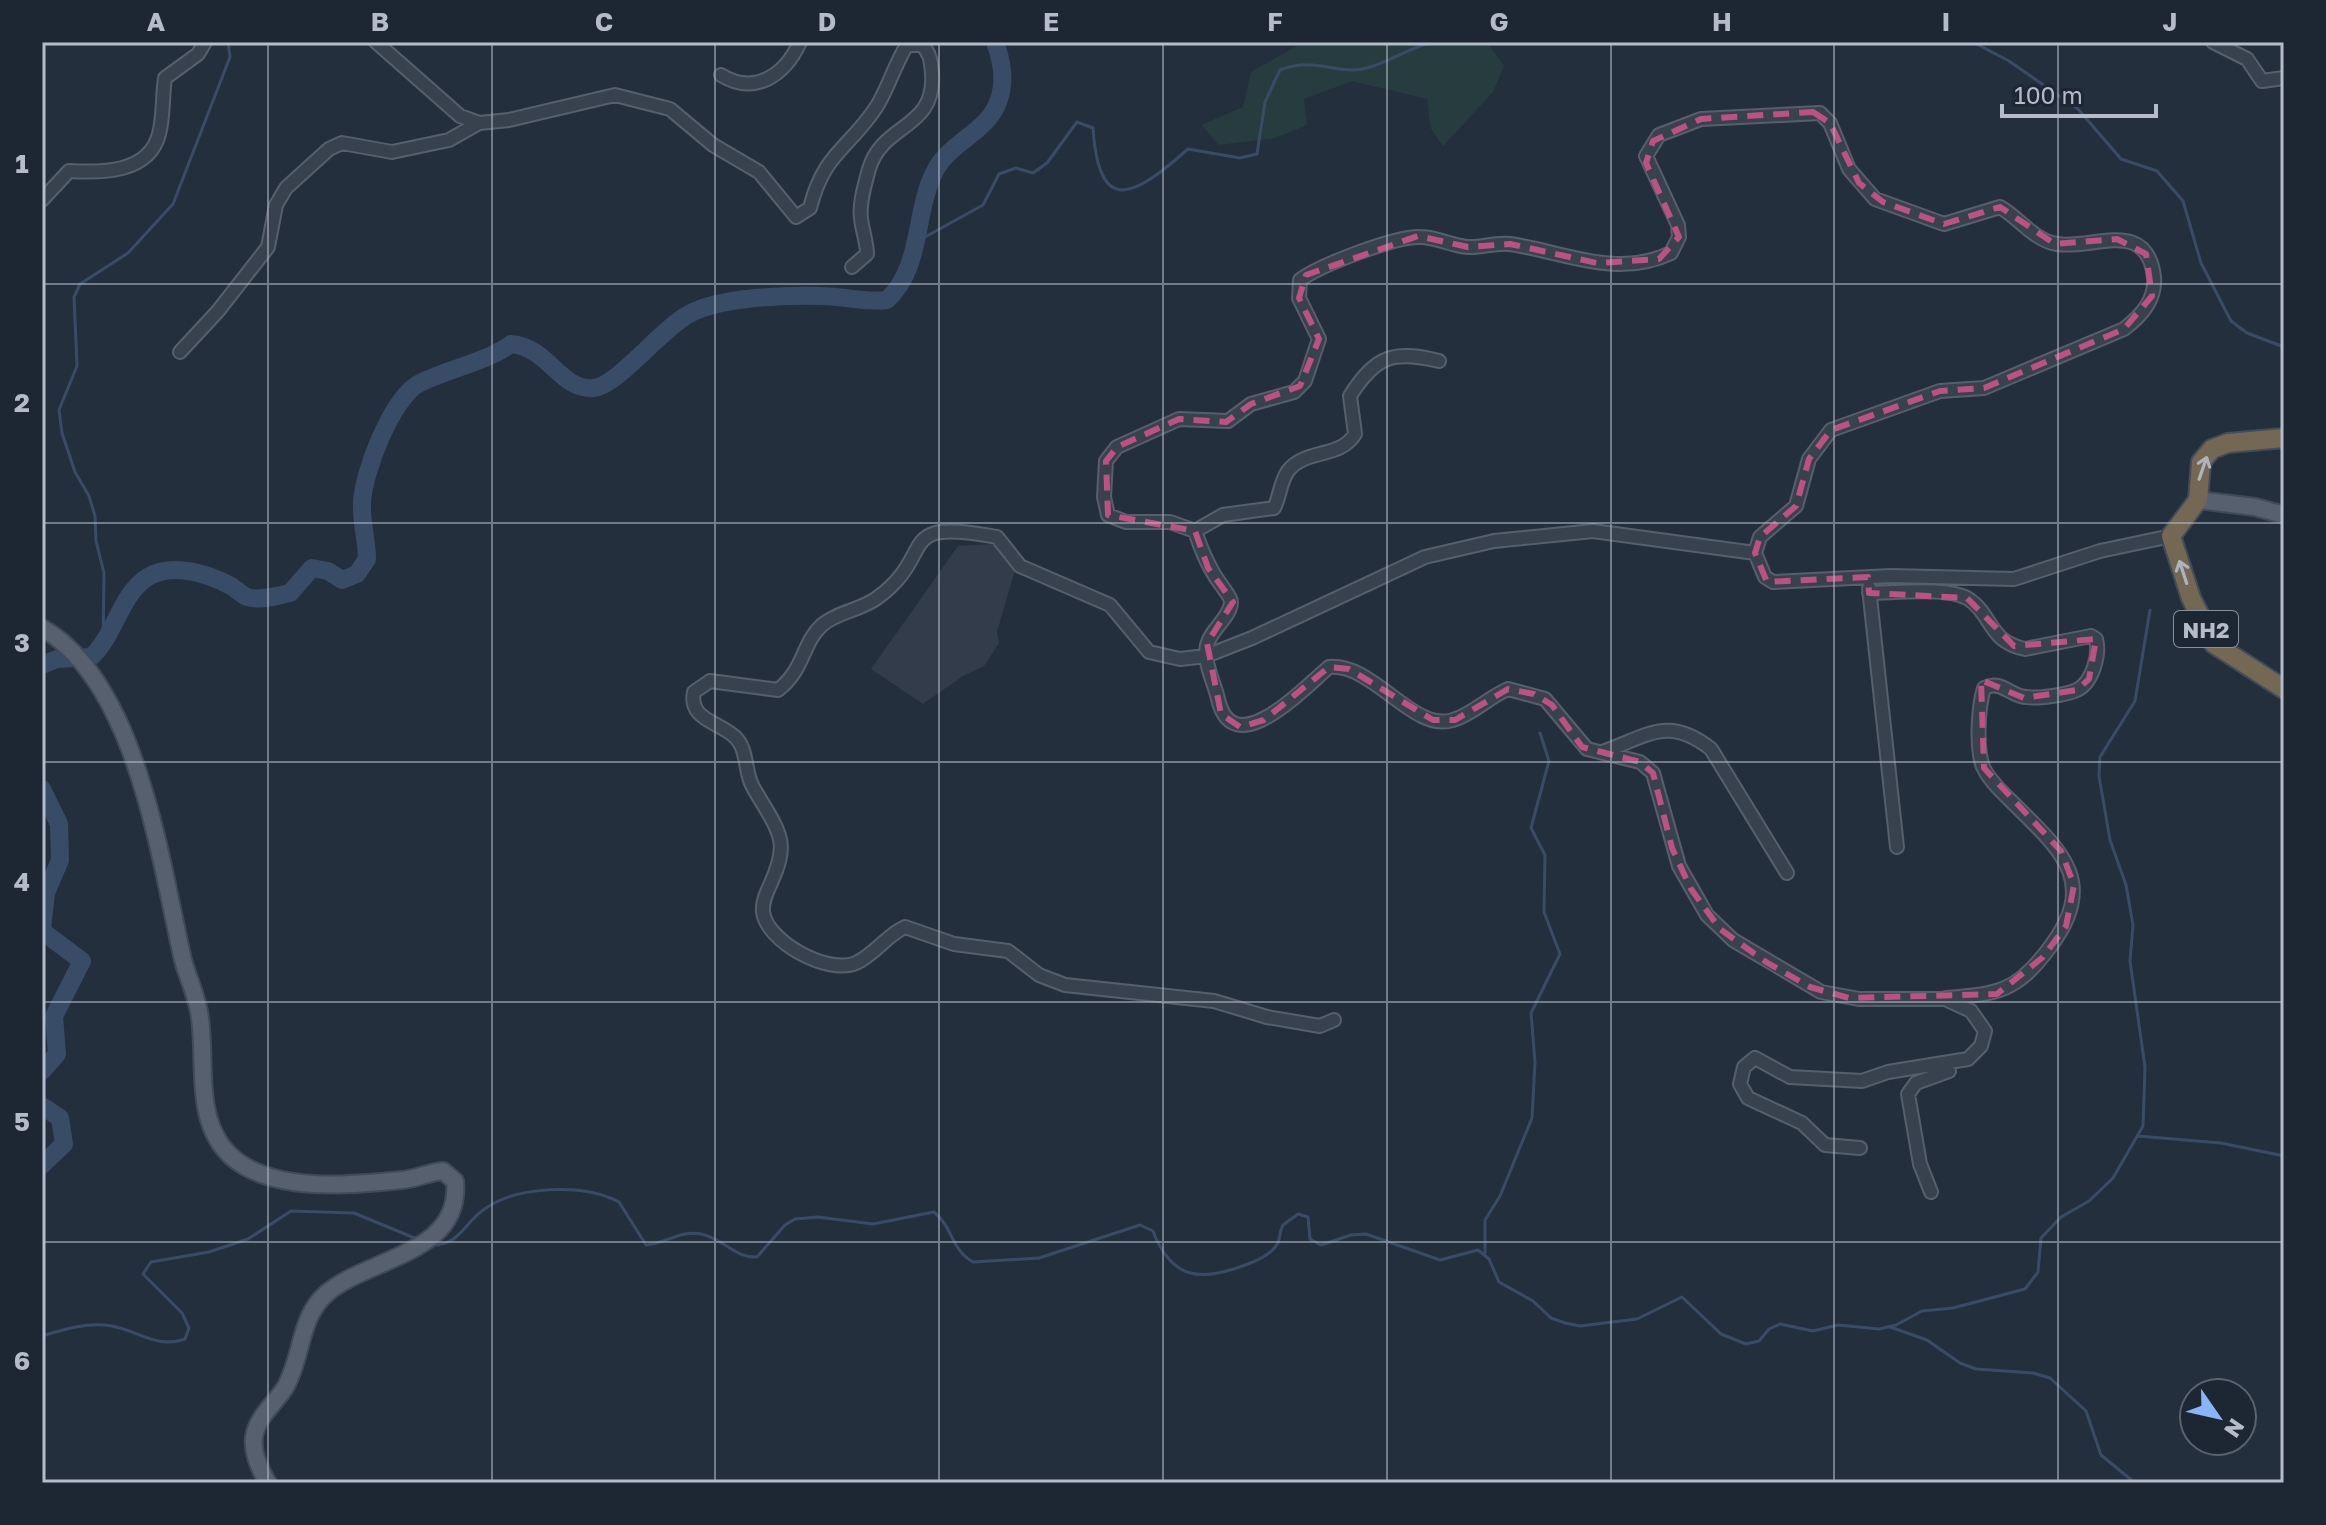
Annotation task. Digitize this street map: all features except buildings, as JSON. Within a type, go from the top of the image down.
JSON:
[{"type":"highway","points":[[2171,536],[2198,500],[2201,462],[2212,449],[2228,443],[2284,438]]},
{"type":"highway","name":"NH2","points":[[2171,536],[2191,598],[2214,644],[2284,689]]},
{"type":"main road","points":[[2198,500],[2255,507],[2284,515]]},
{"type":"main road","points":[[42,628],[59,638],[95,676],[115,708],[164,861],[184,963],[200,1016],[203,1095],[210,1123],[220,1144],[246,1167],[271,1178],[364,1182],[403,1180],[443,1171],[455,1181],[457,1197],[446,1224],[425,1243],[344,1282],[317,1303],[305,1324],[296,1365],[285,1388],[254,1434],[253,1450],[268,1483]]},
{"type":"street","points":[[42,200],[69,171],[116,170],[145,159],[159,136],[165,78],[198,54],[205,42]]},
{"type":"street","points":[[376,42],[460,116],[479,123]]},
{"type":"street","points":[[721,75],[742,85],[765,82],[792,57],[800,42]]},
{"type":"street","points":[[180,352],[218,311],[268,247],[276,205],[286,188],[329,149],[342,143],[392,152],[449,140],[479,123],[624,95],[641,104],[670,109],[713,145],[759,172],[791,214],[804,216],[827,164],[876,107],[899,58],[907,45],[915,42],[929,52],[933,88],[930,100],[910,126],[890,135],[875,154],[860,214],[867,254],[852,267]]},
{"type":"street","points":[[2213,42],[2247,59],[2262,81],[2284,78]]},
{"type":"street","points":[[1439,361],[1401,354],[1388,357],[1350,396],[1355,434],[1347,445],[1295,464],[1284,478],[1274,508],[1223,515],[1195,531],[1170,522],[1126,522],[1111,518],[1104,497],[1106,461],[1117,447],[1179,419],[1228,421],[1251,404],[1294,392],[1300,386],[1319,339],[1299,298],[1300,280],[1373,247],[1418,236],[1468,247],[1510,244],[1597,263],[1622,264],[1659,259],[1671,253],[1679,237],[1678,225],[1646,156],[1659,135],[1687,123],[1820,113],[1830,123],[1838,151],[1854,176],[1883,202],[1944,224],[2000,207],[2041,239],[2055,244],[2117,239],[2133,242],[2146,254],[2154,281],[2152,296],[2139,317],[2124,329],[1984,388],[1940,391],[1831,430],[1809,459],[1796,506],[1760,537],[1755,553],[1765,577],[1773,582],[1868,577],[2014,579],[2100,551],[2171,536]]},
{"type":"street","points":[[1334,1020],[1320,1026],[1267,1017],[1214,1001],[1065,985],[1039,975],[1008,951],[954,944],[905,927],[855,963],[829,966],[793,948],[770,929],[762,907],[783,853],[780,834],[751,783],[739,741],[697,712],[692,702],[698,687],[710,681],[778,690],[797,672],[823,624],[883,593],[926,535],[940,529],[997,537],[1020,566],[1110,605],[1149,652],[1180,659],[1206,656],[1425,557],[1494,541],[1593,531],[1755,553]]},
{"type":"street","points":[[1195,531],[1208,568],[1231,602],[1210,635],[1206,656],[1221,714],[1240,727],[1264,720],[1329,667],[1339,666],[1397,697],[1419,716],[1433,720],[1455,720],[1508,689],[1534,694],[1552,705],[1582,747],[1640,762],[1653,773],[1679,866],[1707,915],[1733,940],[1821,992],[1859,999],[1945,999],[1997,994],[2043,957],[2066,926],[2072,909],[2074,885],[2061,851],[1994,784],[1984,768],[1981,727],[1984,688],[1997,685],[2024,698],[2077,690],[2089,679],[2099,649],[2091,636],[2025,649],[2014,646],[1988,626],[1974,603],[1957,594],[1869,593]]},
{"type":"street","points":[[1868,577],[1897,847]]},
{"type":"street","points":[[1599,753],[1664,730],[1679,729],[1694,735],[1711,749],[1787,873]]},
{"type":"street","points":[[1931,1192],[1920,1164],[1908,1094],[1916,1083],[1966,1064],[1985,1038],[1983,1023],[1971,1011],[1945,999]]},
{"type":"street","points":[[1860,1148],[1825,1145],[1802,1123],[1748,1098],[1740,1084],[1744,1067],[1755,1058],[1790,1077],[1862,1081],[1888,1072],[1954,1063],[1976,1051]]},
{"type":"highlighted area","points":[[1813,112],[1830,123],[1859,183],[1883,202],[1944,224],[2000,207],[2055,244],[2117,239],[2146,254],[2152,296],[2124,329],[1984,388],[1940,391],[1831,430],[1809,459],[1796,506],[1760,537],[1755,553],[1767,582],[1868,577],[1869,593],[1967,598],[2014,646],[2096,639],[2089,679],[2077,690],[2024,698],[1981,680],[1984,768],[2061,851],[2074,885],[2066,926],[2043,957],[1997,994],[1849,998],[1810,987],[1766,962],[1720,929],[1691,889],[1672,848],[1653,773],[1640,762],[1582,747],[1552,705],[1534,694],[1508,689],[1455,720],[1433,720],[1349,669],[1329,667],[1264,720],[1240,727],[1221,714],[1207,643],[1233,602],[1208,568],[1195,531],[1108,515],[1106,461],[1117,447],[1179,419],[1226,422],[1251,404],[1300,386],[1319,339],[1299,298],[1306,275],[1418,236],[1468,247],[1510,244],[1597,263],[1659,259],[1679,237],[1646,163],[1653,141],[1701,119]]},
{"type":"shaded area","points":[[994,544],[1019,556],[997,632],[999,643],[984,666],[963,676],[923,704],[871,669],[958,546]]},
{"type":"green space","points":[[1304,42],[1487,42],[1504,66],[1493,92],[1443,146],[1431,129],[1427,99],[1352,81],[1304,99],[1307,125],[1275,138],[1219,145],[1201,125],[1243,107],[1251,72]]},
{"type":"waterway","points":[[103,646],[104,573],[96,541],[95,516],[89,496],[75,472],[62,433],[59,410],[77,366],[74,297],[80,284],[128,253],[173,204],[230,57],[228,42]]},
{"type":"waterway","points":[[42,665],[57,659],[91,657],[138,584],[168,570],[190,571],[212,577],[247,597],[257,598],[290,593],[312,568],[328,571],[342,580],[357,574],[367,559],[362,503],[373,456],[399,403],[420,383],[431,378],[490,356],[511,344],[535,353],[572,383],[594,388],[615,378],[678,321],[702,308],[772,297],[887,300],[907,271],[924,202],[936,169],[951,151],[986,121],[998,102],[1002,72],[995,42]]},
{"type":"waterway","points":[[916,242],[983,205],[999,174],[1016,168],[1033,173],[1047,163],[1077,122],[1093,128],[1103,177],[1113,187],[1124,190],[1153,177],[1188,149],[1240,158],[1257,154],[1265,102],[1280,70],[1305,65],[1346,70],[1367,68],[1432,42]]},
{"type":"waterway","points":[[1973,42],[2009,61],[2078,109],[2121,159],[2157,171],[2183,201],[2201,263],[2231,321],[2247,333],[2284,347]]},
{"type":"waterway","points":[[432,1245],[450,1241],[486,1208],[499,1201],[533,1191],[570,1190],[605,1196],[619,1202],[646,1245],[693,1233],[709,1236],[742,1254],[757,1257],[785,1225],[795,1219],[818,1217],[873,1224],[934,1212],[945,1224],[960,1251],[973,1262],[1039,1258],[1140,1225],[1153,1231],[1169,1260],[1179,1268],[1203,1275],[1231,1270],[1265,1256],[1278,1243],[1283,1225],[1298,1214],[1308,1217],[1310,1239],[1321,1245],[1351,1235],[1366,1234],[1440,1260],[1478,1250],[1489,1259],[1499,1282],[1533,1301],[1551,1318],[1565,1323],[1580,1326],[1637,1319],[1682,1297],[1721,1334],[1746,1344],[1759,1341],[1769,1329],[1780,1324],[1813,1331],[1838,1325],[1879,1329],[1896,1325],[1922,1311],[1953,1308],[2025,1289],[2038,1272],[2041,1238],[2061,1217],[2089,1201],[2113,1178],[2143,1126],[2145,1067],[2130,961],[2133,925],[2126,885],[2110,840],[2099,776],[2100,757],[2135,701],[2150,610]]},
{"type":"waterway","points":[[1485,1253],[1485,1220],[1500,1196],[1532,1118],[1535,1062],[1531,1013],[1560,954],[1544,912],[1545,855],[1531,828],[1549,761],[1540,733]]},
{"type":"waterway","points":[[42,789],[59,824],[60,860],[46,893],[42,929]]},
{"type":"waterway","points":[[42,931],[82,961],[54,1016],[57,1054],[42,1071]]},
{"type":"waterway","points":[[42,1106],[60,1118],[64,1144],[42,1165]]},
{"type":"waterway","points":[[2138,1136],[2221,1143],[2284,1156]]},
{"type":"waterway","points":[[42,1336],[76,1327],[103,1325],[122,1328],[157,1341],[185,1339],[189,1328],[182,1313],[143,1274],[151,1262],[209,1252],[248,1239],[291,1211],[354,1213],[417,1239]]},
{"type":"waterway","points":[[1890,1327],[1927,1340],[1960,1363],[1976,1369],[2033,1373],[2050,1378],[2086,1411],[2101,1455],[2135,1483]]}]
